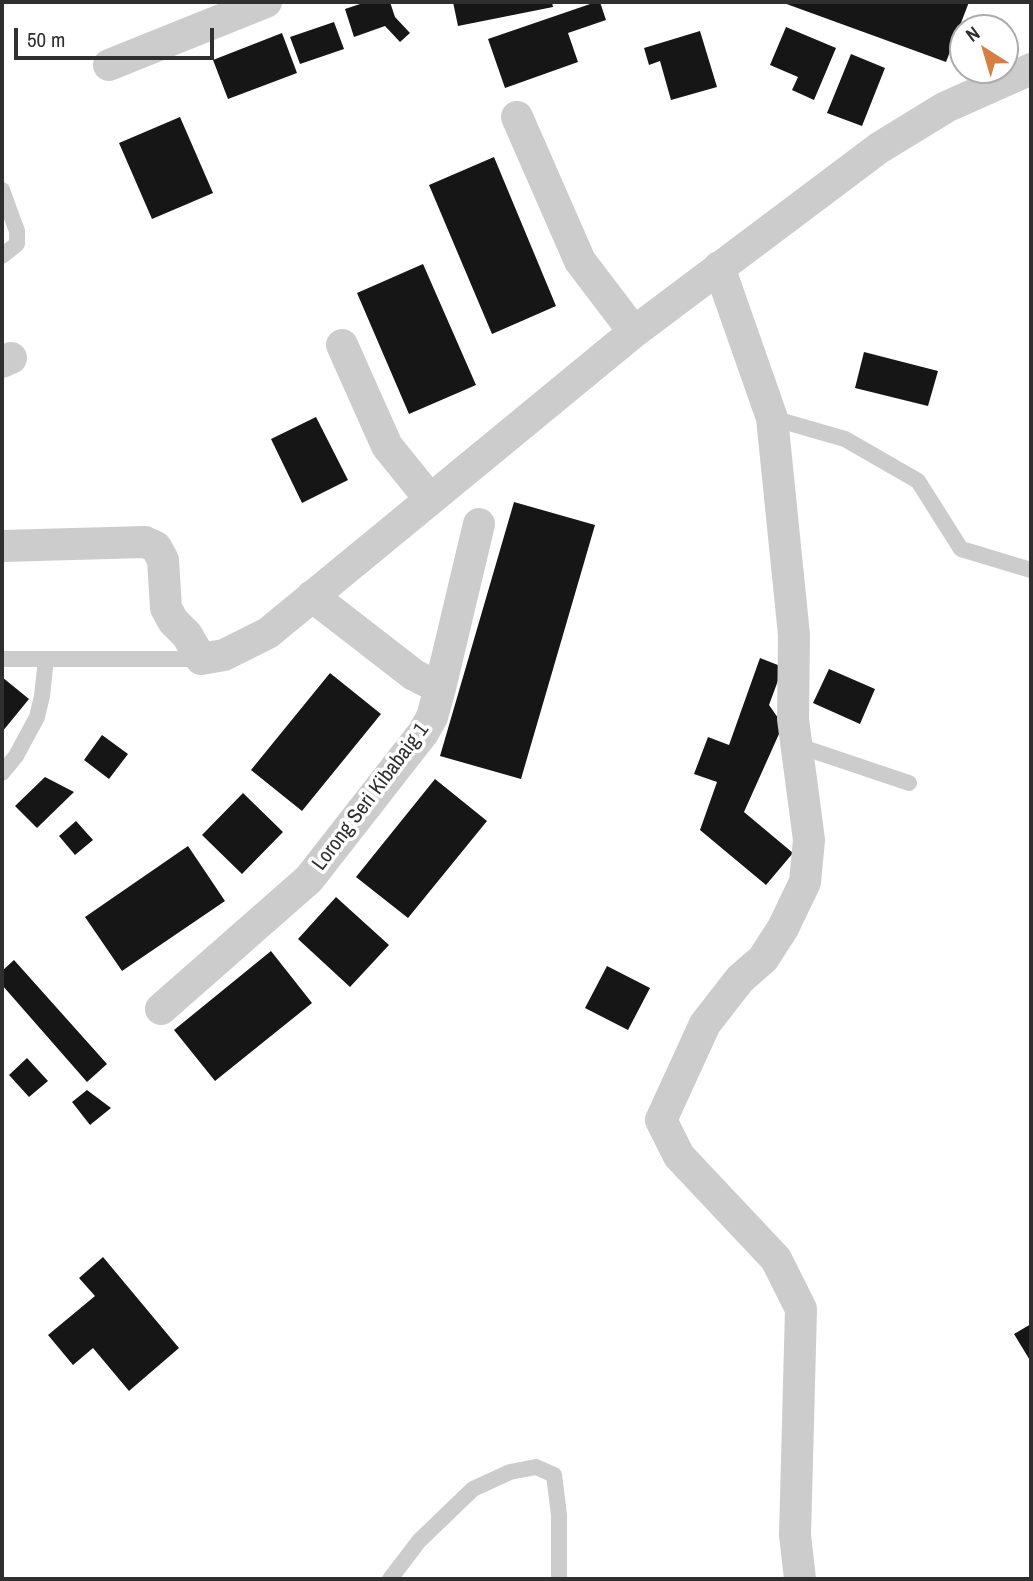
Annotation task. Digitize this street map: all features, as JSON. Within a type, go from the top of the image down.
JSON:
[{"type":"street","points":[[109,65],[267,2]]},
{"type":"street","points":[[2,546],[132,541],[156,547],[166,573],[166,608],[201,659],[224,655],[268,633],[634,332],[879,148],[946,107],[1031,69]]},
{"type":"street","points":[[517,117],[580,261],[634,332]]},
{"type":"street","points":[[719,267],[772,418],[794,635],[793,719],[799,747],[809,840],[805,882],[783,929],[763,959],[740,979],[705,1024],[661,1120],[679,1156],[776,1259],[801,1309],[795,1535],[800,1579]]},
{"type":"street","points":[[342,345],[387,446],[429,498]]},
{"type":"street","name":"Lorong Seri Kibabaig 1","points":[[160,1009],[309,878],[423,733],[432,717],[440,688],[480,524]]},
{"type":"street","points":[[312,596],[414,675],[440,688]]},
{"type":"lane","points":[[2,190],[17,231],[17,244],[2,256]]},
{"type":"lane","points":[[772,418],[845,439],[918,481],[961,549],[1031,570]]},
{"type":"lane","points":[[2,659],[201,659]]},
{"type":"lane","points":[[2,773],[16,756],[37,717],[43,696],[46,659]]},
{"type":"lane","points":[[799,747],[909,783]]},
{"type":"lane","points":[[390,1579],[419,1541],[473,1489],[510,1472],[536,1467],[554,1475],[559,1515],[559,1579]]},
{"type":"building","points":[[366,2],[390,2],[395,17],[410,33],[400,42],[385,26],[354,37],[345,9]]},
{"type":"building","points":[[453,2],[552,2],[553,7],[458,26]]},
{"type":"building","points":[[600,2],[606,20],[568,33],[578,62],[505,88],[488,39]]},
{"type":"building","points":[[781,2],[969,2],[964,14],[949,14],[949,54],[946,62]]},
{"type":"building","points":[[334,22],[344,49],[300,64],[290,37]]},
{"type":"building","points":[[786,27],[836,48],[814,100],[792,90],[798,77],[770,65]]},
{"type":"building","points":[[700,31],[717,87],[671,100],[660,61],[649,65],[644,48]]},
{"type":"building","points":[[282,33],[297,73],[228,99],[213,60]]},
{"type":"building","points":[[851,54],[885,68],[862,126],[827,113]]},
{"type":"building","points":[[180,117],[213,193],[152,219],[119,143]]},
{"type":"building","points":[[494,157],[556,306],[492,334],[429,185]]},
{"type":"building","points":[[423,264],[476,385],[409,414],[357,293]]},
{"type":"building","points":[[864,352],[938,371],[928,406],[855,388]]},
{"type":"building","points":[[316,417],[348,480],[302,503],[271,439]]},
{"type":"building","points":[[514,502],[595,525],[521,779],[440,756]]},
{"type":"building","points":[[760,658],[783,667],[769,705],[783,725],[744,812],[793,853],[766,885],[700,830],[717,782],[694,774],[708,737],[729,745]]},
{"type":"building","points":[[829,669],[875,689],[860,724],[813,703]]},
{"type":"building","points":[[330,673],[381,714],[302,811],[251,770]]},
{"type":"building","points":[[2,677],[29,699],[2,732]]},
{"type":"building","points":[[102,735],[128,754],[109,779],[84,760]]},
{"type":"building","points":[[45,777],[74,792],[37,828],[15,806]]},
{"type":"building","points":[[435,779],[487,821],[408,918],[356,877]]},
{"type":"building","points":[[243,793],[283,832],[242,874],[202,835]]},
{"type":"building","points":[[76,821],[93,840],[75,855],[59,836]]},
{"type":"building","points":[[188,846],[225,901],[122,971],[85,917]]},
{"type":"building","points":[[336,897],[389,945],[350,987],[298,939]]},
{"type":"building","points":[[271,951],[312,1003],[215,1081],[174,1030]]},
{"type":"building","points":[[14,960],[107,1064],[87,1082],[2,985],[2,971]]},
{"type":"building","points":[[607,966],[650,988],[628,1030],[585,1008]]},
{"type":"building","points":[[27,1058],[48,1081],[29,1097],[9,1075]]},
{"type":"building","points":[[87,1090],[111,1108],[90,1125],[72,1102]]},
{"type":"building","points":[[103,1257],[179,1348],[129,1391],[93,1348],[73,1365],[48,1335],[95,1296],[79,1278]]},
{"type":"building","points":[[1031,1324],[1031,1362],[1014,1334]]}]
